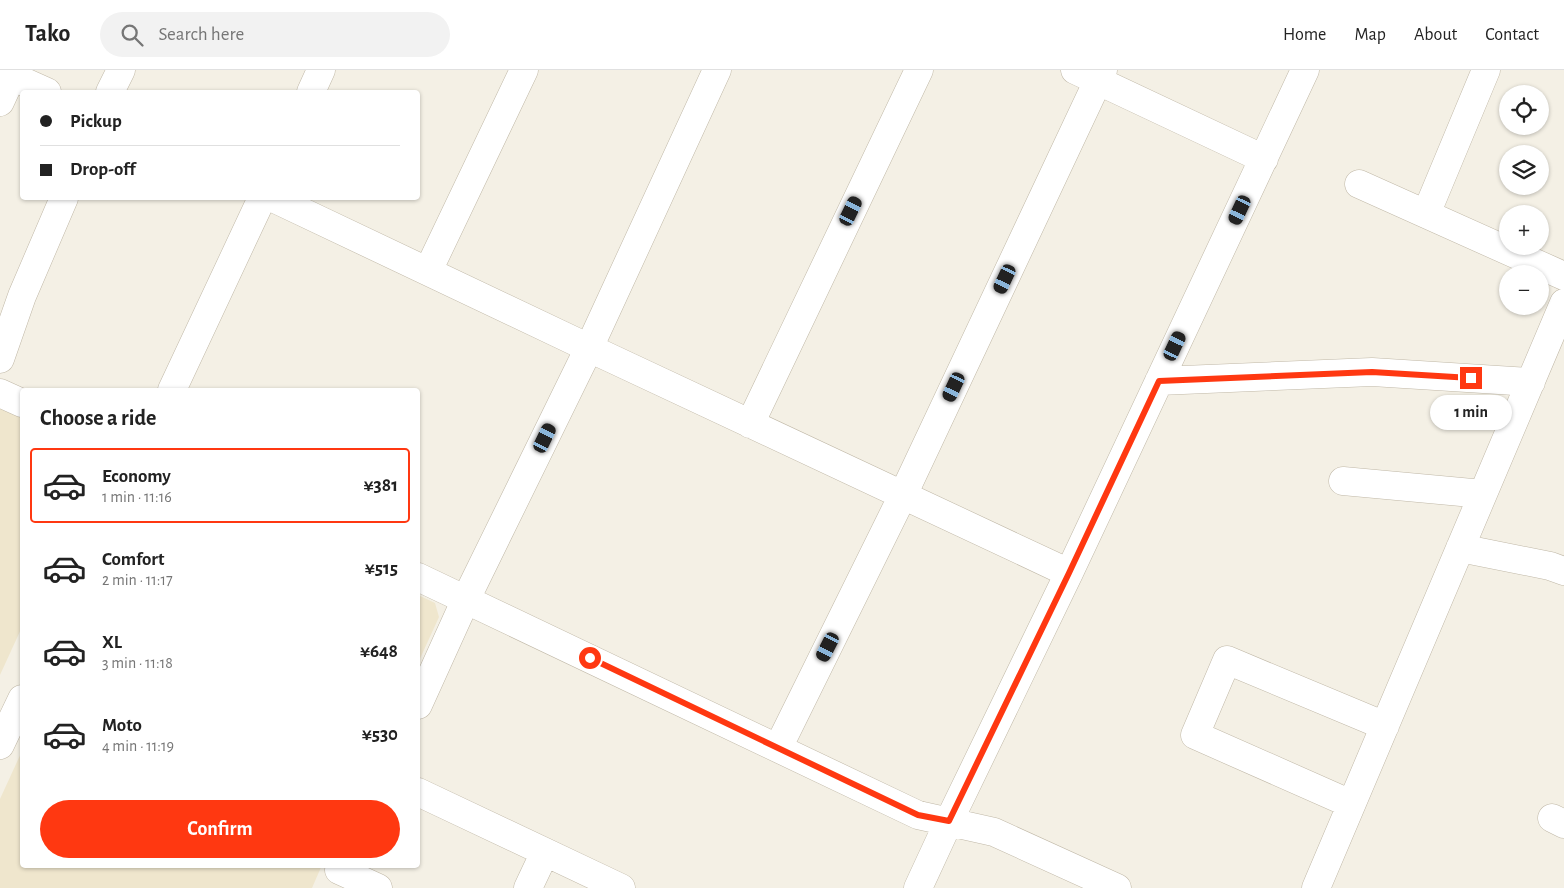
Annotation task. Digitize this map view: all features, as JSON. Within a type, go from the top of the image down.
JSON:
[{"type":"street","points":[[111,90],[120,70]]},
{"type":"street","points":[[312,90],[321,70]]},
{"type":"street","points":[[428,271],[524,70]]},
{"type":"street","points":[[420,701],[466,599],[589,348],[717,70]]},
{"type":"street","points":[[750,424],[919,70]]},
{"type":"street","points":[[918,888],[1069,573],[1305,70]]},
{"type":"street","points":[[1426,214],[1486,70]]},
{"type":"street","points":[[0,102],[6,74],[42,90]]},
{"type":"street","points":[[778,748],[903,495],[1092,74],[1264,159]]},
{"type":"street","points":[[1359,184],[1564,276]]},
{"type":"street","points":[[0,359],[22,296],[63,200]]},
{"type":"street","points":[[173,388],[261,200]]},
{"type":"street","points":[[277,200],[1069,573]]},
{"type":"street","points":[[1316,888],[1564,303]]},
{"type":"street","points":[[1159,381],[1372,372],[1531,382]]},
{"type":"street","points":[[0,393],[20,402]]},
{"type":"street","points":[[1343,481],[1483,494]]},
{"type":"street","points":[[1460,548],[1550,566],[1564,571]]},
{"type":"street","points":[[420,578],[918,815],[994,832],[1117,888]]},
{"type":"street","points":[[1351,804],[1195,735],[1198,726],[1227,660],[1385,726]]},
{"type":"street","points":[[0,745],[20,703]]},
{"type":"street","points":[[420,793],[621,888]]},
{"type":"street","points":[[528,888],[545,852]]},
{"type":"street","points":[[340,868],[339,870],[378,888]]},
{"type":"shaded area","points":[[0,402],[20,411],[20,631],[0,675]]},
{"type":"shaded area","points":[[420,596],[435,603],[439,617],[420,659]]},
{"type":"shaded area","points":[[20,755],[20,868],[321,868],[312,888],[0,888],[0,799]]},
{"type":"route","points":[[590,658],[918,815],[949,821],[1159,381],[1372,372],[1471,378]]}]
